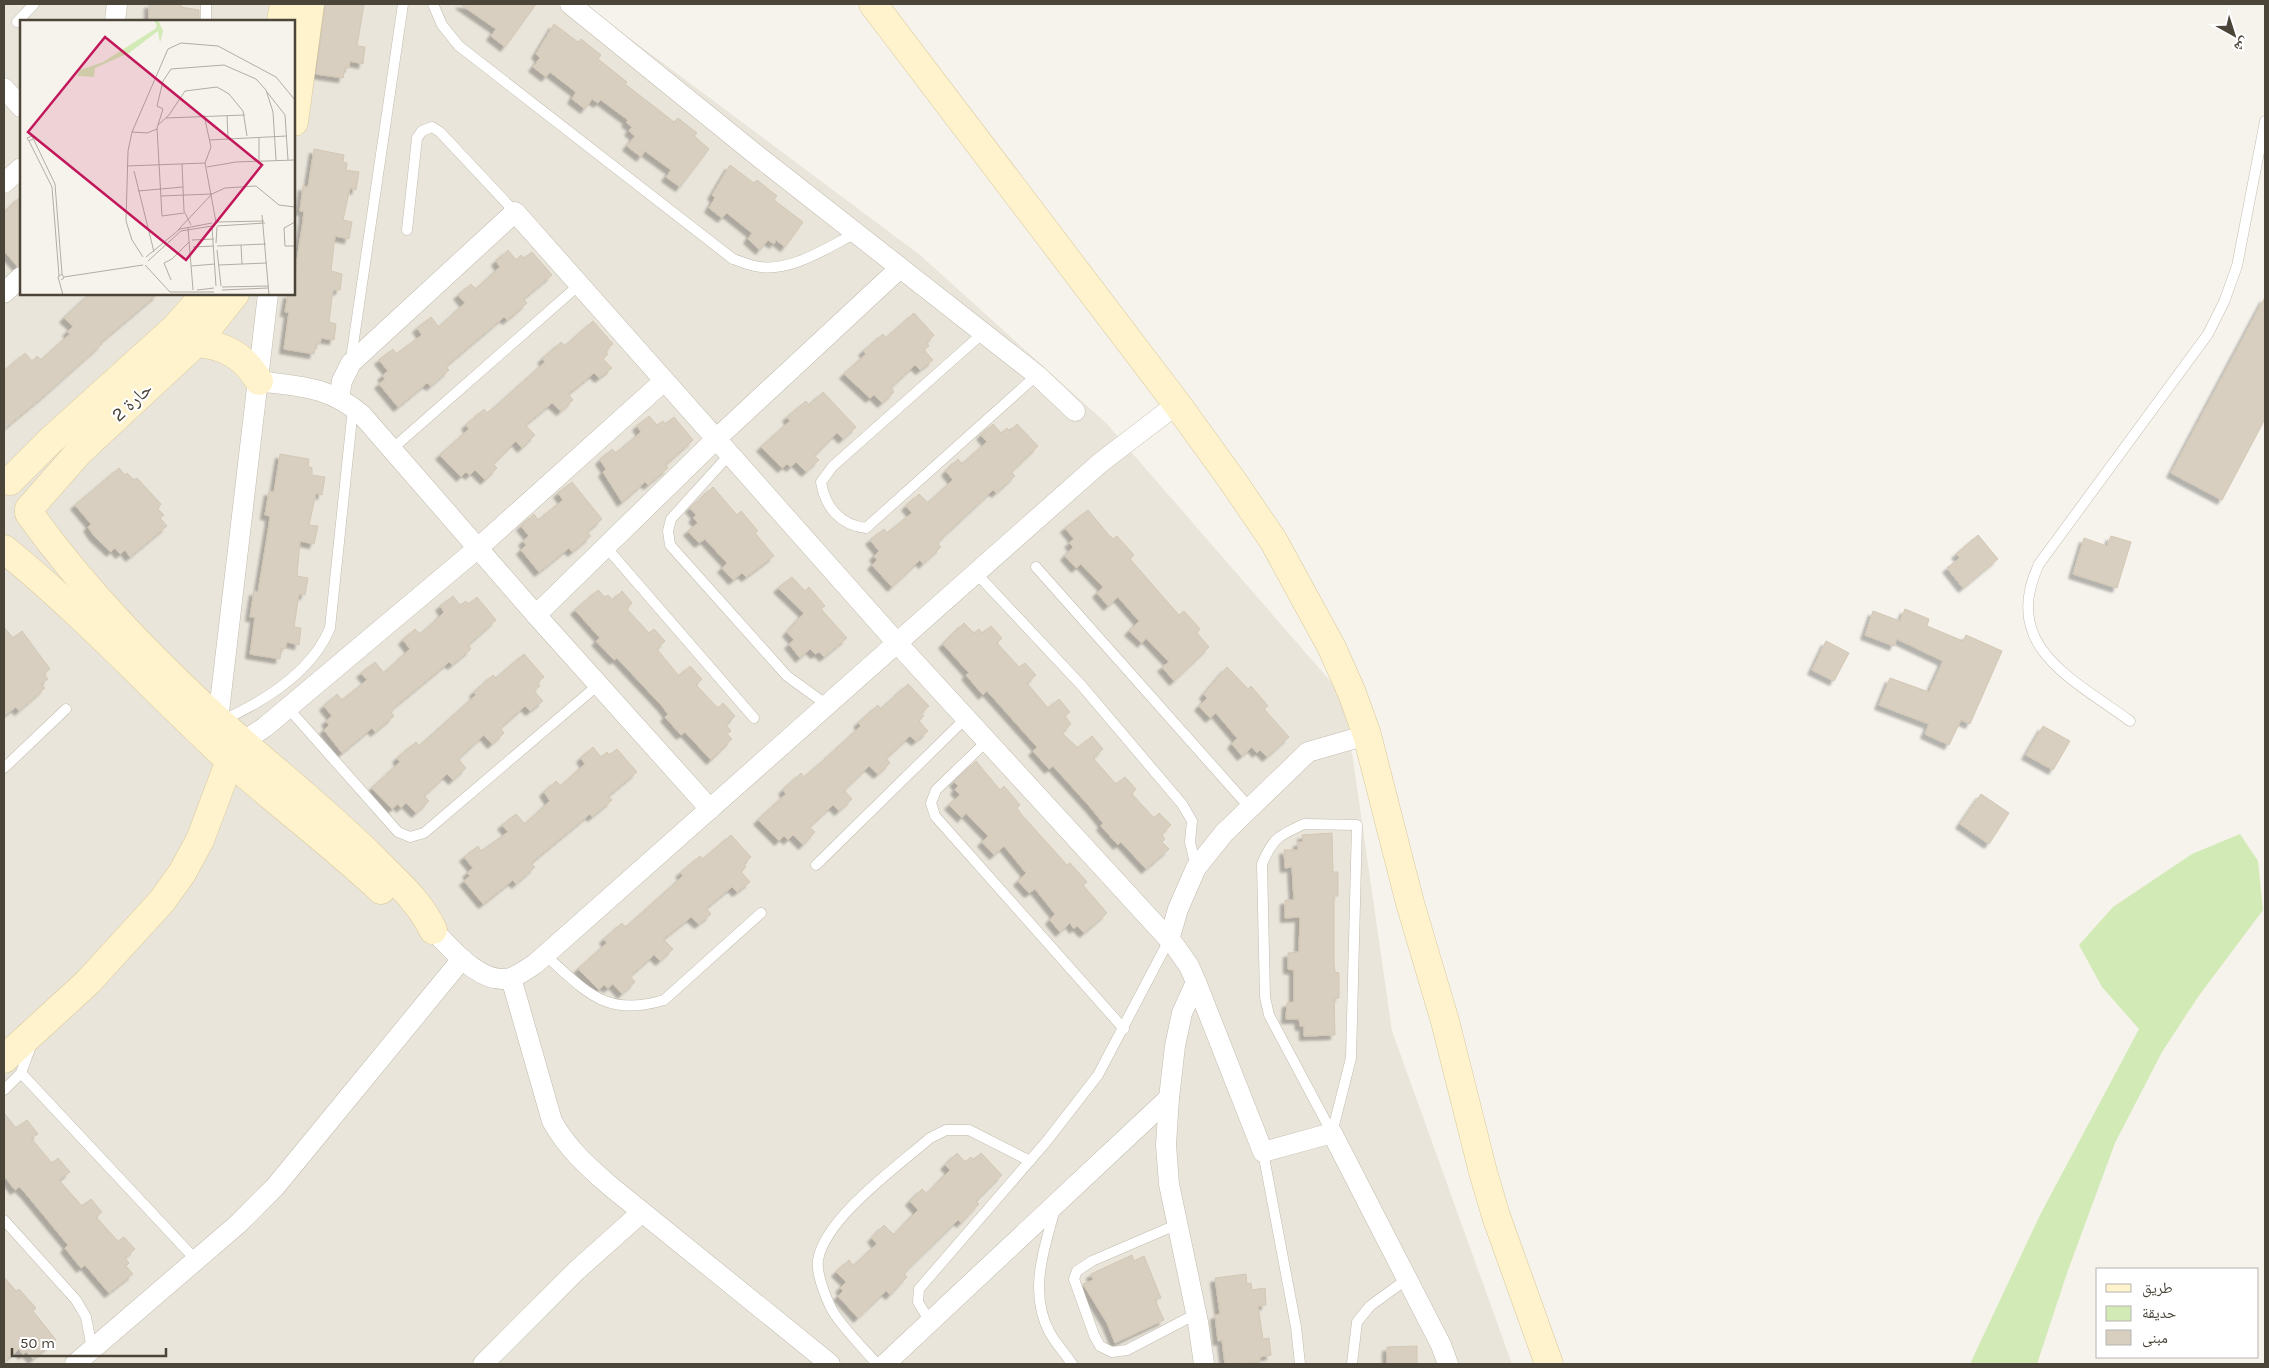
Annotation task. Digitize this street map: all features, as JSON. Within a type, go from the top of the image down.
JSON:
[{"type":"street","points":[[115,20],[117,4]]},
{"type":"street","points":[[282,20],[284,4]]},
{"type":"street","points":[[295,115],[310,4]]},
{"type":"street","points":[[570,4],[759,157],[1037,375],[1075,411]]},
{"type":"street","points":[[873,4],[1177,404],[1232,480],[1272,540],[1332,648],[1352,693],[1367,735],[1410,903],[1445,1021],[1496,1216],[1548,1364]]},
{"type":"street","points":[[4,88],[20,106]]},
{"type":"street","points":[[4,183],[20,169]]},
{"type":"street","points":[[346,402],[342,381],[351,363],[515,212],[897,643],[1169,940],[1189,966],[1263,1152],[1332,1133],[1441,1345],[1448,1364]]},
{"type":"street","points":[[536,615],[606,547],[722,447],[900,268]]},
{"type":"street","points":[[4,293],[20,278]]},
{"type":"street","name":"حارة 2","points":[[7,480],[175,328],[202,295]]},
{"type":"street","name":"حارة 2","points":[[28,511],[79,452],[196,343],[234,295]]},
{"type":"street","points":[[219,721],[268,295]]},
{"type":"street","points":[[196,343],[221,347],[233,352],[252,370],[259,381],[309,388],[329,393],[346,402],[392,449],[536,615],[710,809]]},
{"type":"street","points":[[13,1066],[36,1030],[88,982],[162,901],[182,873],[200,840],[236,751],[478,548],[664,381]]},
{"type":"street","points":[[4,549],[236,751],[360,844],[424,911],[433,930],[462,959],[474,969],[488,975],[502,979],[511,978],[535,964],[1100,462],[1177,404]]},
{"type":"street","points":[[4,545],[20,534],[28,520],[28,511],[23,492],[7,480]]},
{"type":"street","points":[[28,511],[77,577],[132,638],[219,721],[236,751]]},
{"type":"street","points":[[1169,940],[1178,909],[1196,868],[1224,833],[1308,752],[1367,735]]},
{"type":"street","points":[[75,1364],[238,1224],[275,1187],[462,959]]},
{"type":"street","points":[[511,978],[552,1121],[563,1140],[578,1158],[642,1212],[830,1364]]},
{"type":"street","points":[[1196,982],[1182,1013],[1169,1098],[1166,1145],[1169,1184],[1196,1314],[1204,1364]]},
{"type":"street","points":[[885,1364],[1169,1098]]},
{"type":"street","points":[[492,1361],[576,1271],[642,1212]]},
{"type":"lane","points":[[17,22],[34,4]]},
{"type":"lane","points":[[206,4],[206,20]]},
{"type":"lane","points":[[351,363],[403,4]]},
{"type":"lane","points":[[433,4],[442,25],[459,46],[733,259],[756,267],[778,267],[796,262],[856,233]]},
{"type":"lane","points":[[2130,721],[2054,665],[2042,651],[2033,635],[2028,617],[2028,598],[2031,581],[2039,564],[2208,334],[2224,302],[2237,266],[2265,121]]},
{"type":"lane","points":[[407,230],[417,138],[422,131],[432,127],[440,132],[515,212]]},
{"type":"lane","points":[[392,449],[579,285]]},
{"type":"lane","points":[[983,332],[833,466],[821,482],[824,497],[839,517],[853,526],[866,528],[1037,375]]},
{"type":"lane","points":[[219,721],[266,697],[302,668],[319,651],[330,628],[346,402]]},
{"type":"lane","points":[[722,447],[672,519],[668,531],[670,545],[786,676],[827,705]]},
{"type":"lane","points":[[606,547],[754,718]]},
{"type":"lane","points":[[1036,567],[1250,808]]},
{"type":"lane","points":[[976,573],[1082,686],[1182,804],[1192,821],[1190,842],[1196,868]]},
{"type":"lane","points":[[288,708],[398,832],[410,838],[424,833],[598,685]]},
{"type":"lane","points":[[4,768],[66,709]]},
{"type":"lane","points":[[816,865],[966,718]]},
{"type":"lane","points":[[988,741],[936,790],[931,803],[935,816],[1124,1029]]},
{"type":"lane","points":[[1304,824],[1358,825],[1351,1058],[1332,1133],[1269,1015],[1265,997],[1262,864],[1270,845],[1282,834],[1304,824]]},
{"type":"lane","points":[[545,955],[590,994],[614,1005],[644,1006],[664,1000],[761,913]]},
{"type":"lane","points":[[930,1322],[918,1302],[919,1289],[1030,1161],[1098,1075],[1124,1029],[1169,940]]},
{"type":"lane","points":[[4,1090],[13,1066],[196,1260]]},
{"type":"lane","points":[[877,1364],[831,1309],[821,1281],[818,1262],[824,1240],[842,1216],[930,1138],[946,1130],[969,1130],[1030,1161]]},
{"type":"lane","points":[[1263,1152],[1296,1326],[1300,1364]]},
{"type":"lane","points":[[1057,1203],[1042,1254],[1039,1282],[1041,1310],[1050,1333],[1072,1364]]},
{"type":"lane","points":[[4,1220],[76,1300],[86,1317],[92,1349]]},
{"type":"lane","points":[[1178,1224],[1092,1261],[1077,1271],[1074,1279],[1094,1335],[1100,1346],[1112,1352],[1128,1350],[1196,1314]]},
{"type":"lane","points":[[1352,1364],[1357,1322],[1370,1306],[1407,1279]]},
{"type":"shaded area","points":[[4,4],[584,4],[920,255],[1106,423],[1344,697],[1392,1031],[1512,1364],[4,1364]]},
{"type":"green space","points":[[2240,834],[2258,861],[2263,910],[2198,997],[2162,1052],[2115,1143],[2067,1273],[2037,1364],[1970,1364],[2040,1215],[2139,1029],[2102,987],[2079,945],[2113,907],[2192,854]]},
{"type":"building","points":[[149,4],[181,4],[181,7],[199,10],[199,20],[149,20]]},
{"type":"building","points":[[325,4],[364,4],[357,46],[365,47],[363,64],[350,61],[349,68],[345,68],[343,78],[316,74]]},
{"type":"building","points":[[460,4],[536,4],[505,47],[491,36],[496,29]]},
{"type":"building","points":[[554,24],[578,42],[581,39],[601,55],[598,59],[627,82],[625,84],[674,122],[678,118],[697,133],[694,136],[709,149],[680,187],[666,177],[671,170],[645,151],[641,157],[627,146],[635,136],[629,131],[632,127],[626,122],[628,120],[601,100],[598,103],[592,99],[585,109],[572,99],[576,92],[550,72],[546,77],[533,67],[540,58],[536,54]]},
{"type":"building","points":[[314,149],[344,155],[343,162],[347,163],[346,170],[359,172],[356,190],[350,188],[343,220],[352,222],[349,239],[335,236],[331,271],[342,274],[340,290],[333,290],[329,322],[336,324],[334,340],[321,338],[320,344],[316,344],[314,354],[284,349],[289,312],[285,312],[288,295],[295,295],[295,273],[304,211],[300,211],[303,186],[308,187]]},
{"type":"building","points":[[730,165],[754,183],[757,180],[777,196],[774,200],[803,222],[785,247],[776,240],[774,244],[768,240],[760,250],[748,239],[752,233],[727,213],[722,218],[709,208],[715,198],[712,195]]},
{"type":"building","points":[[20,197],[20,265],[17,266],[4,251],[4,213]]},
{"type":"building","points":[[508,250],[516,260],[521,255],[524,258],[532,252],[552,275],[523,299],[527,303],[507,320],[504,317],[453,360],[446,367],[449,370],[431,386],[427,383],[398,407],[379,384],[385,379],[382,376],[388,371],[379,360],[393,349],[396,354],[422,335],[417,328],[431,317],[439,327],[465,303],[458,295],[471,284],[476,289],[500,267],[496,261]]},
{"type":"building","points":[[88,295],[157,295],[4,429],[4,371],[25,353],[32,361],[37,356],[41,360],[70,334],[67,332],[73,326],[64,318]]},
{"type":"building","points":[[2265,297],[2265,419],[2222,500],[2171,473]]},
{"type":"building","points":[[914,313],[934,335],[927,343],[929,346],[924,350],[933,360],[920,370],[915,365],[891,387],[894,392],[882,403],[874,395],[870,398],[844,374],[866,354],[863,351],[883,334],[886,338]]},
{"type":"building","points":[[593,321],[613,344],[605,351],[608,354],[603,359],[612,368],[599,378],[594,373],[568,394],[573,400],[561,411],[552,403],[525,425],[535,435],[522,448],[516,441],[493,464],[497,468],[485,480],[475,470],[470,475],[466,472],[461,477],[440,455],[469,429],[466,425],[484,409],[487,413],[495,407],[545,362],[542,359],[561,342],[565,346]]},
{"type":"building","points":[[823,392],[856,427],[843,439],[837,433],[814,456],[819,460],[806,472],[796,462],[791,467],[787,464],[782,468],[761,447],[790,421],[787,417],[806,401],[809,405]]},
{"type":"building","points":[[649,416],[657,425],[663,421],[665,424],[674,417],[693,440],[665,465],[668,468],[648,485],[645,482],[622,502],[603,472],[606,469],[600,460],[612,449],[616,453],[641,432],[637,426]]},
{"type":"building","points":[[993,424],[1001,433],[1007,428],[1010,431],[1017,424],[1038,446],[1011,472],[1015,476],[996,493],[993,490],[944,536],[938,544],[941,547],[923,564],[920,560],[892,587],[872,565],[877,560],[874,556],[879,551],[870,540],[884,529],[887,533],[912,513],[906,506],[919,494],[928,503],[953,480],[946,471],[958,459],[962,464],[987,442],[981,435]]},
{"type":"building","points":[[280,454],[309,459],[308,466],[312,468],[312,475],[325,477],[322,495],[316,493],[309,525],[318,526],[314,544],[300,541],[297,576],[308,578],[305,595],[299,594],[294,627],[301,628],[299,645],[287,642],[285,649],[281,648],[280,659],[250,654],[255,617],[250,617],[254,591],[258,592],[269,525],[270,516],[265,515],[269,491],[274,492]]},
{"type":"building","points":[[119,468],[125,475],[127,473],[134,480],[137,478],[161,504],[158,509],[164,515],[160,518],[167,526],[130,557],[125,550],[120,554],[115,548],[111,552],[94,536],[88,527],[91,524],[75,505]]},
{"type":"building","points":[[572,482],[602,519],[587,532],[591,536],[572,552],[569,548],[539,572],[521,550],[526,545],[523,541],[529,536],[521,526],[534,514],[538,520],[563,500],[558,493]]},
{"type":"building","points":[[713,487],[737,515],[741,511],[758,531],[755,533],[774,556],[746,577],[742,573],[733,580],[722,568],[727,563],[705,539],[699,543],[688,531],[698,523],[693,518],[696,515],[690,508]]},
{"type":"building","points":[[1088,510],[1113,539],[1117,536],[1134,555],[1130,559],[1179,615],[1184,611],[1200,629],[1197,633],[1209,647],[1174,681],[1162,667],[1169,662],[1146,638],[1142,643],[1129,631],[1139,621],[1118,597],[1108,606],[1097,593],[1103,587],[1081,564],[1076,568],[1065,556],[1073,547],[1069,543],[1074,539],[1065,528]]},
{"type":"building","points":[[1978,535],[1998,559],[1963,588],[1947,568],[1960,558],[1956,554]]},
{"type":"building","points":[[2111,536],[2131,542],[2117,588],[2073,574],[2084,538],[2107,546]]},
{"type":"building","points":[[792,577],[805,591],[809,587],[825,606],[821,609],[847,638],[824,657],[819,652],[815,654],[810,649],[800,658],[789,644],[794,640],[787,632],[804,613],[778,588]]},
{"type":"building","points":[[598,590],[605,597],[608,595],[613,600],[622,591],[632,603],[627,609],[649,633],[654,629],[665,641],[657,649],[679,676],[690,666],[702,679],[696,685],[718,708],[723,703],[735,716],[726,725],[731,731],[727,734],[732,739],[711,760],[685,732],[681,735],[665,717],[668,714],[662,706],[617,658],[614,660],[596,641],[600,638],[575,610]]},
{"type":"building","points":[[453,596],[460,605],[466,601],[469,604],[477,597],[496,620],[468,645],[471,649],[452,665],[449,662],[397,705],[391,712],[394,716],[375,732],[372,728],[342,753],[324,730],[329,725],[326,721],[332,716],[324,706],[337,694],[342,700],[367,680],[361,673],[375,662],[384,673],[410,649],[403,640],[415,629],[420,634],[434,622],[444,612],[440,606]]},
{"type":"building","points":[[1905,609],[1929,619],[1927,626],[1963,641],[1966,635],[2002,651],[1970,724],[1961,720],[1949,745],[1925,734],[1929,724],[1879,705],[1890,678],[1929,692],[1943,661],[1897,639],[1894,646],[1865,635],[1873,611],[1900,621]]},
{"type":"building","points":[[964,623],[974,633],[979,629],[982,633],[991,626],[1002,638],[997,643],[1019,667],[1025,663],[1036,675],[1027,683],[1048,708],[1059,699],[1070,712],[1065,716],[1071,724],[1062,733],[1078,748],[1092,736],[1103,749],[1093,758],[1116,784],[1125,777],[1136,789],[1132,794],[1154,818],[1159,813],[1171,825],[1161,834],[1165,839],[1162,842],[1169,849],[1146,869],[1121,842],[1118,845],[1101,826],[1103,823],[1090,807],[1053,766],[1049,769],[1033,751],[1037,747],[987,691],[983,695],[966,675],[969,673],[943,644]]},
{"type":"building","points":[[4,627],[13,638],[22,631],[50,669],[44,674],[48,679],[41,684],[45,688],[19,711],[16,707],[4,716]]},
{"type":"building","points":[[1826,641],[1849,653],[1834,681],[1812,670]]},
{"type":"building","points":[[524,654],[544,677],[537,683],[540,686],[534,691],[543,701],[530,711],[525,706],[500,728],[504,733],[492,744],[484,735],[458,759],[466,768],[453,780],[447,774],[424,796],[429,801],[416,813],[406,803],[401,808],[398,804],[392,809],[372,788],[400,762],[397,758],[416,742],[419,746],[476,695],[474,692],[493,675],[496,678]]},
{"type":"building","points":[[1227,667],[1248,689],[1251,686],[1268,706],[1264,709],[1289,737],[1267,757],[1260,750],[1257,753],[1252,747],[1242,756],[1232,744],[1237,738],[1216,713],[1210,718],[1199,706],[1207,698],[1204,694]]},
{"type":"building","points":[[908,684],[929,706],[921,713],[924,716],[919,721],[928,731],[916,741],[910,736],[886,758],[890,763],[878,774],[869,766],[844,790],[852,799],[839,811],[833,805],[809,827],[815,832],[803,845],[793,835],[788,840],[784,836],[779,841],[758,820],[786,794],[783,790],[801,773],[804,777],[861,726],[858,723],[878,705],[881,709]]},
{"type":"building","points":[[2043,726],[2070,741],[2053,770],[2026,755]]},
{"type":"building","points":[[593,747],[601,757],[607,752],[609,755],[617,749],[637,772],[608,796],[612,800],[592,817],[590,814],[538,857],[531,864],[535,867],[516,884],[513,880],[483,904],[464,881],[470,876],[467,873],[473,868],[464,857],[478,846],[481,851],[508,832],[502,825],[516,814],[525,824],[550,801],[544,792],[556,781],[561,786],[585,764],[581,758]]},
{"type":"building","points":[[976,761],[1000,790],[1004,786],[1020,805],[1017,808],[1022,815],[1067,865],[1070,863],[1087,882],[1083,885],[1107,913],[1084,933],[1077,926],[1074,929],[1070,923],[1060,932],[1050,920],[1055,914],[1035,889],[1029,893],[1018,881],[1026,873],[1004,846],[994,855],[982,842],[988,836],[966,813],[962,818],[949,805],[960,795],[955,790],[958,786],[954,782]]},
{"type":"building","points":[[1981,794],[2009,813],[1989,844],[1960,824]]},
{"type":"building","points":[[1332,833],[1333,872],[1338,872],[1338,896],[1334,896],[1334,965],[1335,972],[1339,973],[1339,998],[1334,998],[1335,1035],[1304,1036],[1304,1026],[1300,1026],[1299,1019],[1286,1019],[1287,1003],[1294,1002],[1294,970],[1288,969],[1288,953],[1299,952],[1300,917],[1285,918],[1285,900],[1294,900],[1292,867],[1285,868],[1284,850],[1298,850],[1298,842],[1303,842],[1302,835]]},
{"type":"building","points":[[731,835],[751,857],[744,864],[746,867],[741,872],[750,882],[737,892],[732,887],[706,908],[711,914],[699,924],[691,917],[663,939],[673,949],[660,961],[654,955],[630,976],[635,982],[622,994],[613,984],[608,988],[604,985],[599,990],[578,969],[607,943],[604,939],[622,923],[625,927],[633,921],[683,876],[680,873],[700,856],[703,859]]},
{"type":"building","points":[[4,1113],[16,1128],[27,1120],[38,1134],[31,1138],[52,1163],[58,1158],[70,1172],[59,1180],[82,1206],[91,1199],[102,1212],[96,1217],[118,1241],[124,1237],[135,1249],[125,1258],[129,1263],[126,1266],[133,1274],[109,1293],[85,1265],[81,1268],[65,1248],[68,1245],[26,1194],[19,1187],[15,1190],[4,1176]]},
{"type":"building","points":[[957,1153],[965,1162],[971,1157],[973,1160],[981,1153],[1002,1175],[976,1201],[979,1204],[961,1223],[958,1220],[910,1267],[904,1274],[907,1277],[890,1295],[886,1291],[858,1318],[838,1296],[843,1291],[840,1288],[846,1282],[836,1272],[849,1260],[853,1266],[877,1244],[872,1238],[884,1225],[894,1235],[918,1210],[910,1201],[922,1189],[927,1194],[950,1170],[945,1165]]},
{"type":"building","points":[[1132,1255],[1134,1261],[1144,1256],[1161,1298],[1155,1300],[1164,1320],[1115,1343],[1107,1323],[1083,1284],[1093,1280],[1091,1274]]},
{"type":"building","points":[[1246,1274],[1247,1284],[1251,1283],[1252,1290],[1265,1288],[1266,1305],[1258,1306],[1263,1339],[1269,1338],[1271,1355],[1260,1357],[1260,1362],[1225,1364],[1222,1340],[1218,1341],[1215,1315],[1220,1314],[1215,1278]]},
{"type":"building","points":[[4,1277],[16,1291],[19,1289],[36,1308],[33,1311],[56,1340],[33,1359],[26,1352],[23,1355],[19,1349],[4,1362]]},
{"type":"building","points":[[1417,1346],[1417,1364],[1387,1364],[1387,1347]]}]
